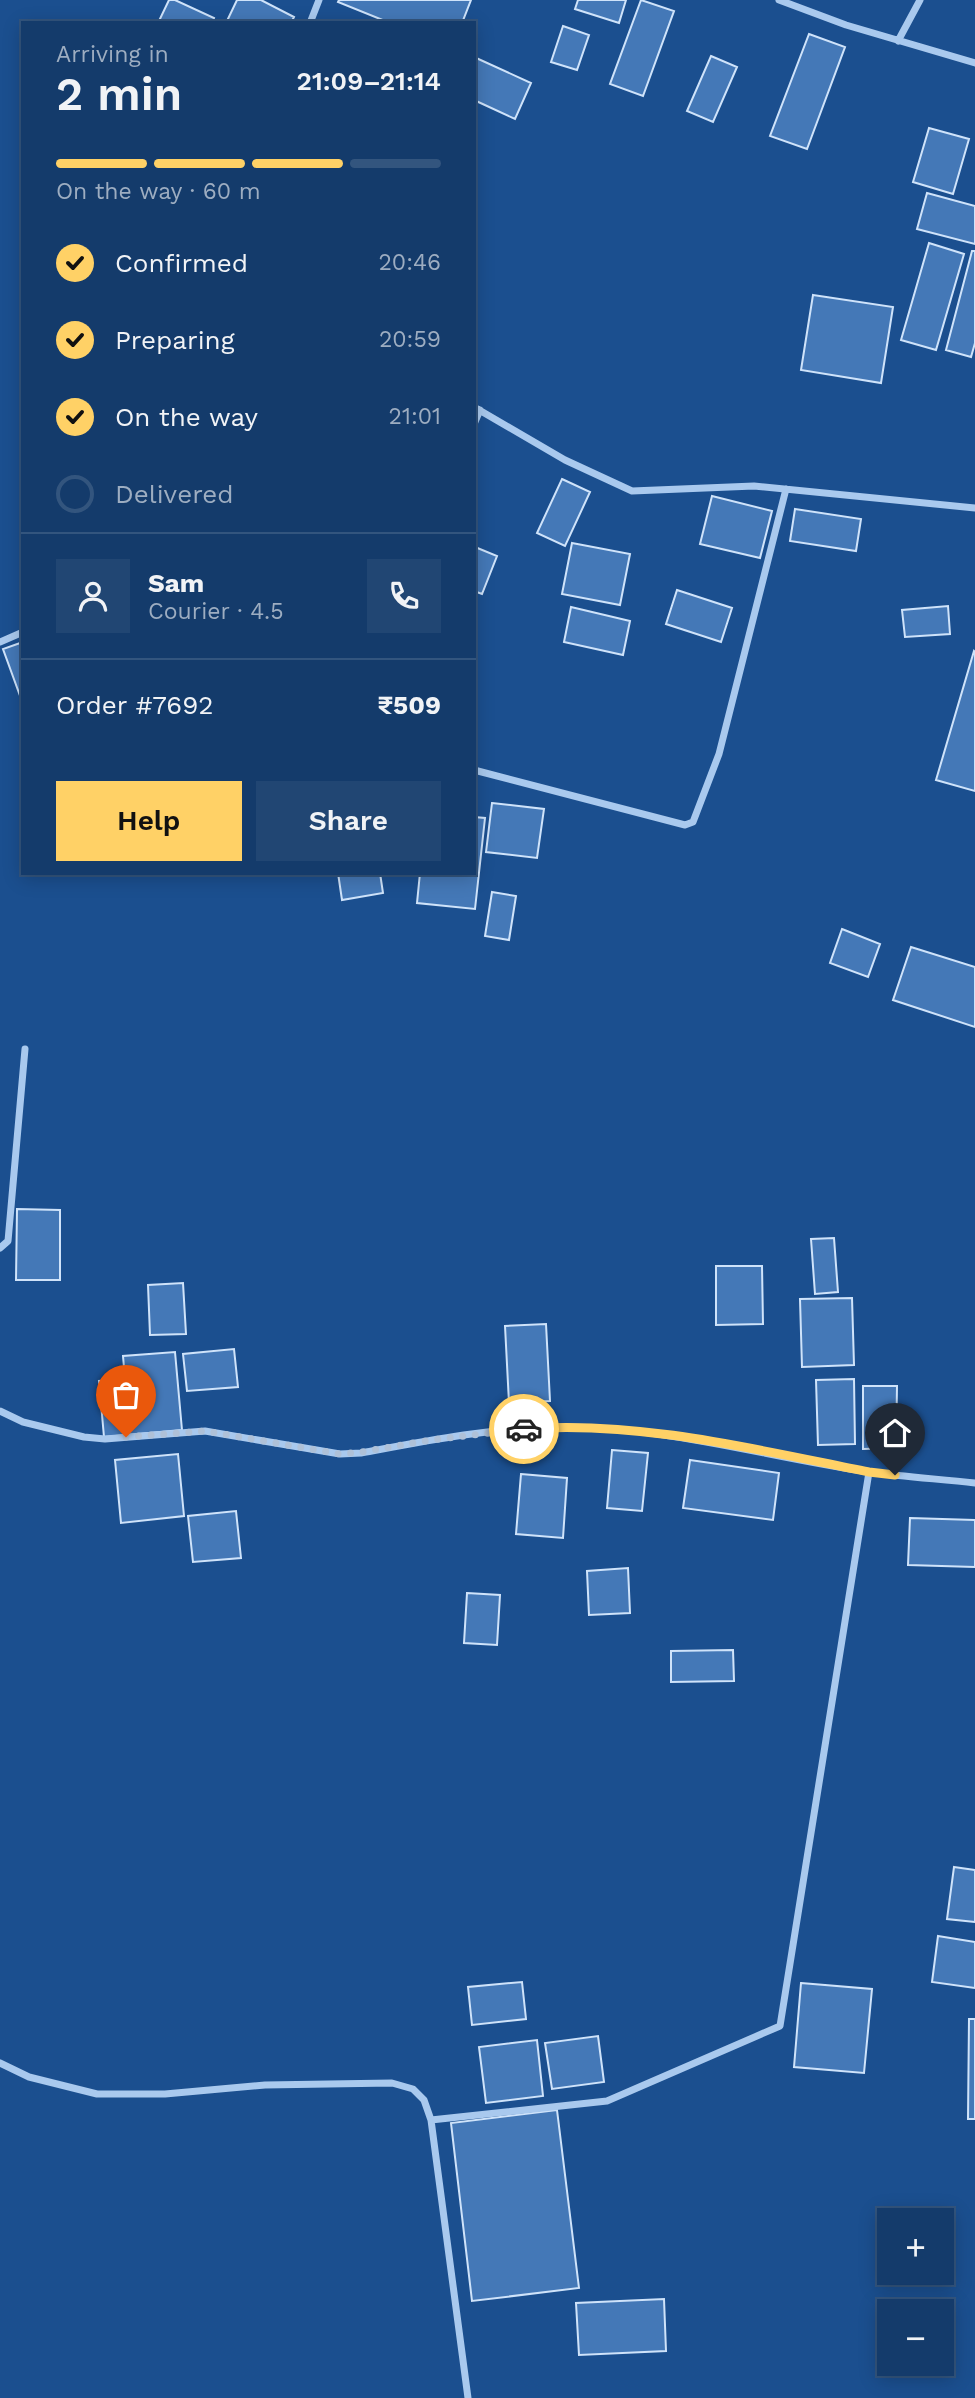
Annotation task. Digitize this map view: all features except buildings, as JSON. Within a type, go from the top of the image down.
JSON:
[{"type":"street","points":[[311,21],[320,0]]},
{"type":"street","points":[[779,0],[898,40],[975,62]]},
{"type":"street","points":[[898,40],[920,0]]},
{"type":"street","points":[[477,408],[565,460],[632,491],[729,486],[975,508]]},
{"type":"street","points":[[476,770],[685,825],[693,822],[719,754],[786,489]]},
{"type":"street","points":[[0,642],[21,633]]},
{"type":"street","points":[[0,1248],[8,1241],[25,1049]]},
{"type":"street","points":[[0,1411],[23,1422],[84,1437],[105,1439],[205,1431],[340,1454],[502,1431],[555,1427],[601,1428],[710,1441],[869,1472],[975,1482]]},
{"type":"street","points":[[430,2120],[607,2101],[779,2026],[869,1472]]},
{"type":"street","points":[[0,2063],[29,2077],[97,2094],[165,2094],[265,2085],[392,2083],[413,2089],[424,2099],[430,2120],[468,2398]]},
{"type":"way so far","points":[[126,1437],[205,1431],[340,1454],[524,1429]]},
{"type":"route","points":[[524,1429],[601,1428],[710,1441],[895,1475]]}]
